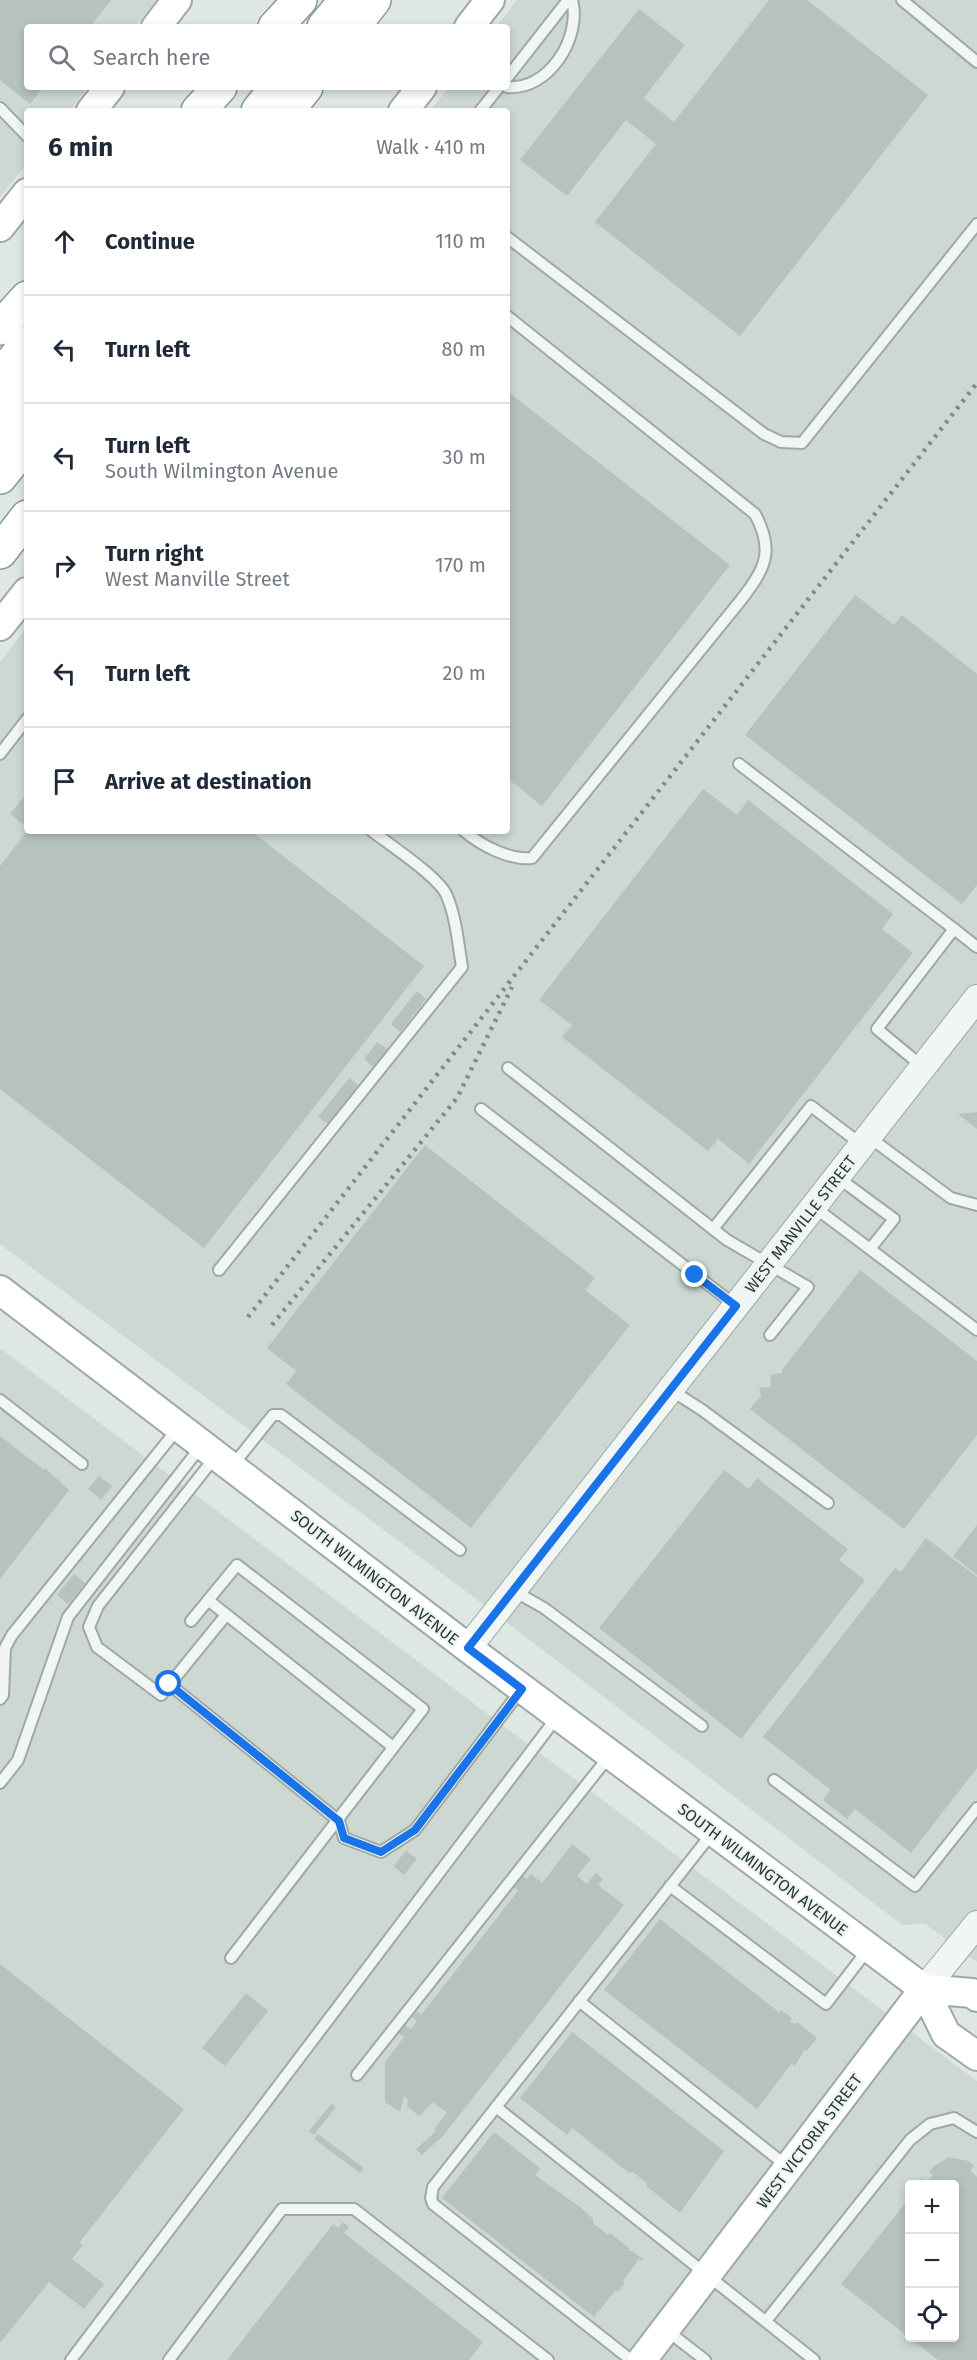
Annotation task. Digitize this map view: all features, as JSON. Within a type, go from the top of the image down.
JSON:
[{"type":"highway","points":[[278,24],[301,0]]},
{"type":"highway","points":[[283,24],[301,0]]},
{"type":"highway","points":[[301,24],[320,0]]},
{"type":"highway","points":[[330,24],[363,7]]},
{"type":"highway","points":[[354,24],[363,7]]},
{"type":"highway","points":[[201,108],[217,90]]},
{"type":"highway","points":[[216,108],[231,90]]},
{"type":"highway","points":[[236,108],[250,90]]},
{"type":"highway","points":[[260,108],[275,90]]},
{"type":"highway","points":[[289,108],[304,90]]},
{"type":"highway","points":[[311,108],[321,90]]},
{"type":"highway","points":[[0,328],[24,301]]},
{"type":"highway","points":[[0,377],[24,348]]},
{"type":"highway","points":[[0,409],[24,379]]},
{"type":"highway","points":[[0,438],[24,408]]},
{"type":"highway","points":[[0,477],[24,447]]},
{"type":"highway","points":[[0,552],[24,521]]},
{"type":"main road","points":[[158,24],[177,0]]},
{"type":"main road","points":[[471,24],[490,0]]},
{"type":"main road","points":[[93,108],[108,90]]},
{"type":"main road","points":[[405,108],[420,90]]},
{"type":"main road","points":[[0,227],[24,197]]},
{"type":"main road","points":[[0,626],[24,596]]},
{"type":"main road","name":"SOUTH WILMINGTON AVENUE","points":[[1,1291],[522,1689],[924,1989],[946,2034],[977,2056]]},
{"type":"main road","points":[[924,1989],[972,1994],[977,1997]]},
{"type":"main road","name":"WEST VICTORIA STREET","points":[[642,2360],[924,1989]]},
{"type":"street","name":"WEST MANVILLE STREET","points":[[468,1648],[977,998]]},
{"type":"street","name":"WEST VICTORIA STREET","points":[[924,1989],[977,1924]]},
{"type":"lane","points":[[510,74],[570,0],[576,13],[574,30],[558,59],[530,84],[510,87]]},
{"type":"lane","points":[[902,0],[977,62]]},
{"type":"lane","points":[[482,108],[498,90]]},
{"type":"lane","points":[[0,108],[24,133]]},
{"type":"lane","points":[[510,239],[764,434],[781,442],[802,443],[977,224]]},
{"type":"lane","points":[[469,834],[493,849],[520,859],[532,858],[741,600],[760,575],[765,562],[763,529],[755,514],[510,318]]},
{"type":"lane","points":[[0,754],[24,723]]},
{"type":"lane","points":[[739,764],[977,947]]},
{"type":"lane","points":[[219,1270],[462,967],[453,916],[445,892],[425,872],[376,834]]},
{"type":"lane","points":[[923,1067],[877,1029],[954,929]]},
{"type":"lane","points":[[508,1068],[713,1229],[768,1264],[800,1280],[808,1287],[770,1335]]},
{"type":"lane","points":[[713,1229],[811,1106],[951,1198],[977,1205]]},
{"type":"lane","points":[[481,1109],[736,1306]]},
{"type":"lane","points":[[837,1177],[894,1219],[870,1248]]},
{"type":"lane","points":[[814,1207],[977,1330]]},
{"type":"lane","points":[[671,1390],[702,1410],[828,1503]]},
{"type":"lane","points":[[0,1400],[82,1464]]},
{"type":"lane","points":[[0,1783],[18,1760],[68,1617],[217,1456],[273,1415],[282,1415],[460,1550]]},
{"type":"lane","points":[[0,1699],[3,1695],[5,1648],[12,1635],[179,1427]]},
{"type":"lane","points":[[217,1456],[98,1606],[89,1627],[97,1647],[161,1695],[226,1615]]},
{"type":"lane","points":[[191,1621],[237,1565],[423,1709],[365,1782],[339,1821],[231,1958]]},
{"type":"lane","points":[[514,1591],[544,1608],[702,1726]]},
{"type":"lane","points":[[208,1600],[393,1747]]},
{"type":"lane","points":[[169,1684],[339,1821],[344,1838],[381,1852],[415,1830],[522,1689]]},
{"type":"lane","points":[[71,2360],[558,1716]]},
{"type":"lane","points":[[357,2075],[610,1755]]},
{"type":"lane","points":[[774,1780],[915,1886],[977,1808]]},
{"type":"lane","points":[[632,2360],[433,2204],[430,2198],[433,2187],[713,1832]]},
{"type":"lane","points":[[670,1886],[826,2004],[869,1948]]},
{"type":"lane","points":[[579,2001],[789,2167]]},
{"type":"lane","points":[[496,2107],[708,2273],[814,2360]]},
{"type":"lane","points":[[766,2321],[910,2140],[930,2124],[954,2118],[977,2132]]},
{"type":"lane","points":[[169,2360],[282,2209],[354,2209],[548,2360]]},
{"type":"lane","points":[[665,2329],[705,2360]]},
{"type":"shaded area","points":[[0,0],[156,0],[137,24],[24,24],[24,90],[86,90],[71,108],[24,108],[24,167],[0,197]]},
{"type":"shaded area","points":[[517,0],[977,0],[977,1962],[925,1924],[902,1925],[459,1586],[0,1244],[0,662],[24,631],[24,834],[510,834],[510,108],[432,108],[447,90],[510,90],[510,24],[498,24]]},
{"type":"shaded area","points":[[0,1348],[977,2081],[977,2360],[0,2360]]},
{"type":"building","points":[[0,0],[111,0],[92,24],[24,24],[24,90],[41,90],[30,104],[0,80]]},
{"type":"building","points":[[769,0],[807,0],[928,95],[740,336],[595,222],[656,144],[626,120],[567,196],[520,160],[639,9],[685,45],[644,98],[674,122]]},
{"type":"building","points":[[510,393],[730,565],[542,806],[510,780]]},
{"type":"building","points":[[855,595],[894,625],[902,615],[977,674],[977,885],[962,904],[745,735]]},
{"type":"building","points":[[703,789],[737,815],[748,800],[893,914],[882,929],[913,953],[749,1164],[718,1139],[708,1151],[562,1037],[572,1025],[539,1000]]},
{"type":"building","points":[[24,797],[24,825],[10,814]]},
{"type":"building","points":[[25,834],[255,834],[424,966],[204,1248],[0,1089],[0,866]]},
{"type":"building","points":[[417,991],[426,999],[400,1032],[391,1024]]},
{"type":"building","points":[[377,1042],[387,1049],[373,1067],[364,1059]]},
{"type":"building","points":[[349,1078],[358,1085],[328,1124],[318,1117]]},
{"type":"building","points":[[977,1112],[977,1129],[958,1114]]},
{"type":"building","points":[[425,1145],[595,1278],[585,1290],[630,1325],[471,1528],[286,1384],[296,1371],[267,1348]]},
{"type":"building","points":[[860,1270],[977,1361],[977,1435],[904,1529],[750,1409],[761,1396],[759,1388],[771,1387],[770,1375],[782,1373],[782,1370]]},
{"type":"building","points":[[0,1436],[44,1470],[45,1468],[69,1490],[0,1579]]},
{"type":"building","points":[[724,1470],[749,1489],[757,1478],[848,1549],[839,1560],[865,1580],[741,1739],[599,1628]]},
{"type":"building","points":[[99,1476],[112,1486],[101,1500],[88,1489]]},
{"type":"building","points":[[977,1525],[977,1575],[953,1556]]},
{"type":"building","points":[[926,1538],[977,1577],[977,1768],[911,1853],[855,1809],[847,1819],[823,1800],[831,1790],[763,1737],[895,1568],[901,1572]]},
{"type":"building","points":[[74,1574],[85,1583],[68,1604],[57,1595]]},
{"type":"building","points":[[572,1844],[591,1859],[577,1876],[587,1884],[596,1873],[603,1879],[598,1885],[624,1905],[443,2136],[422,2155],[416,2149],[436,2131],[434,2129],[447,2113],[433,2102],[419,2116],[407,2106],[408,2100],[404,2096],[400,2112],[385,2102],[385,2062],[404,2037],[398,2033],[404,2024],[411,2029],[417,2021],[412,2017],[417,2011],[421,2015],[518,1891],[512,1886],[521,1875],[527,1879],[531,1874],[542,1883]]},
{"type":"building","points":[[406,1851],[417,1859],[404,1875],[393,1866]]},
{"type":"building","points":[[660,1919],[780,2013],[781,2010],[792,2018],[790,2021],[795,2024],[797,2022],[817,2038],[807,2051],[805,2049],[795,2066],[792,2063],[757,2109],[604,1990]]},
{"type":"building","points":[[0,1964],[184,2109],[79,2243],[83,2245],[72,2259],[104,2284],[84,2309],[49,2282],[0,2343]]},
{"type":"building","points":[[246,1993],[268,2011],[225,2066],[202,2048]]},
{"type":"building","points":[[572,2032],[724,2151],[680,2213],[646,2186],[648,2184],[633,2172],[629,2173],[572,2128],[567,2135],[520,2098]]},
{"type":"building","points":[[332,2103],[336,2107],[314,2135],[309,2131]]},
{"type":"building","points":[[494,2132],[540,2168],[535,2175],[580,2207],[593,2219],[593,2223],[630,2249],[628,2251],[632,2251],[643,2259],[642,2261],[639,2259],[623,2281],[625,2283],[618,2292],[615,2291],[594,2317],[442,2198]]},
{"type":"building","points":[[318,2134],[364,2168],[360,2173],[314,2139]]},
{"type":"building","points":[[949,2157],[968,2161],[974,2166],[970,2171],[977,2177],[977,2360],[938,2360],[915,2342],[959,2342],[959,2180],[929,2180],[933,2175],[929,2172]]},
{"type":"building","points":[[905,2203],[905,2334],[841,2284]]},
{"type":"building","points":[[343,2222],[349,2227],[344,2233],[483,2342],[469,2360],[227,2360],[333,2224],[338,2228]]},
{"type":"railway","points":[[248,1317],[977,383]]},
{"type":"railway","points":[[272,1325],[457,1098],[512,987]]},
{"type":"route","points":[[169,1684],[339,1821],[344,1838],[381,1852],[415,1830],[522,1689],[468,1648],[736,1306],[695,1275]]}]
